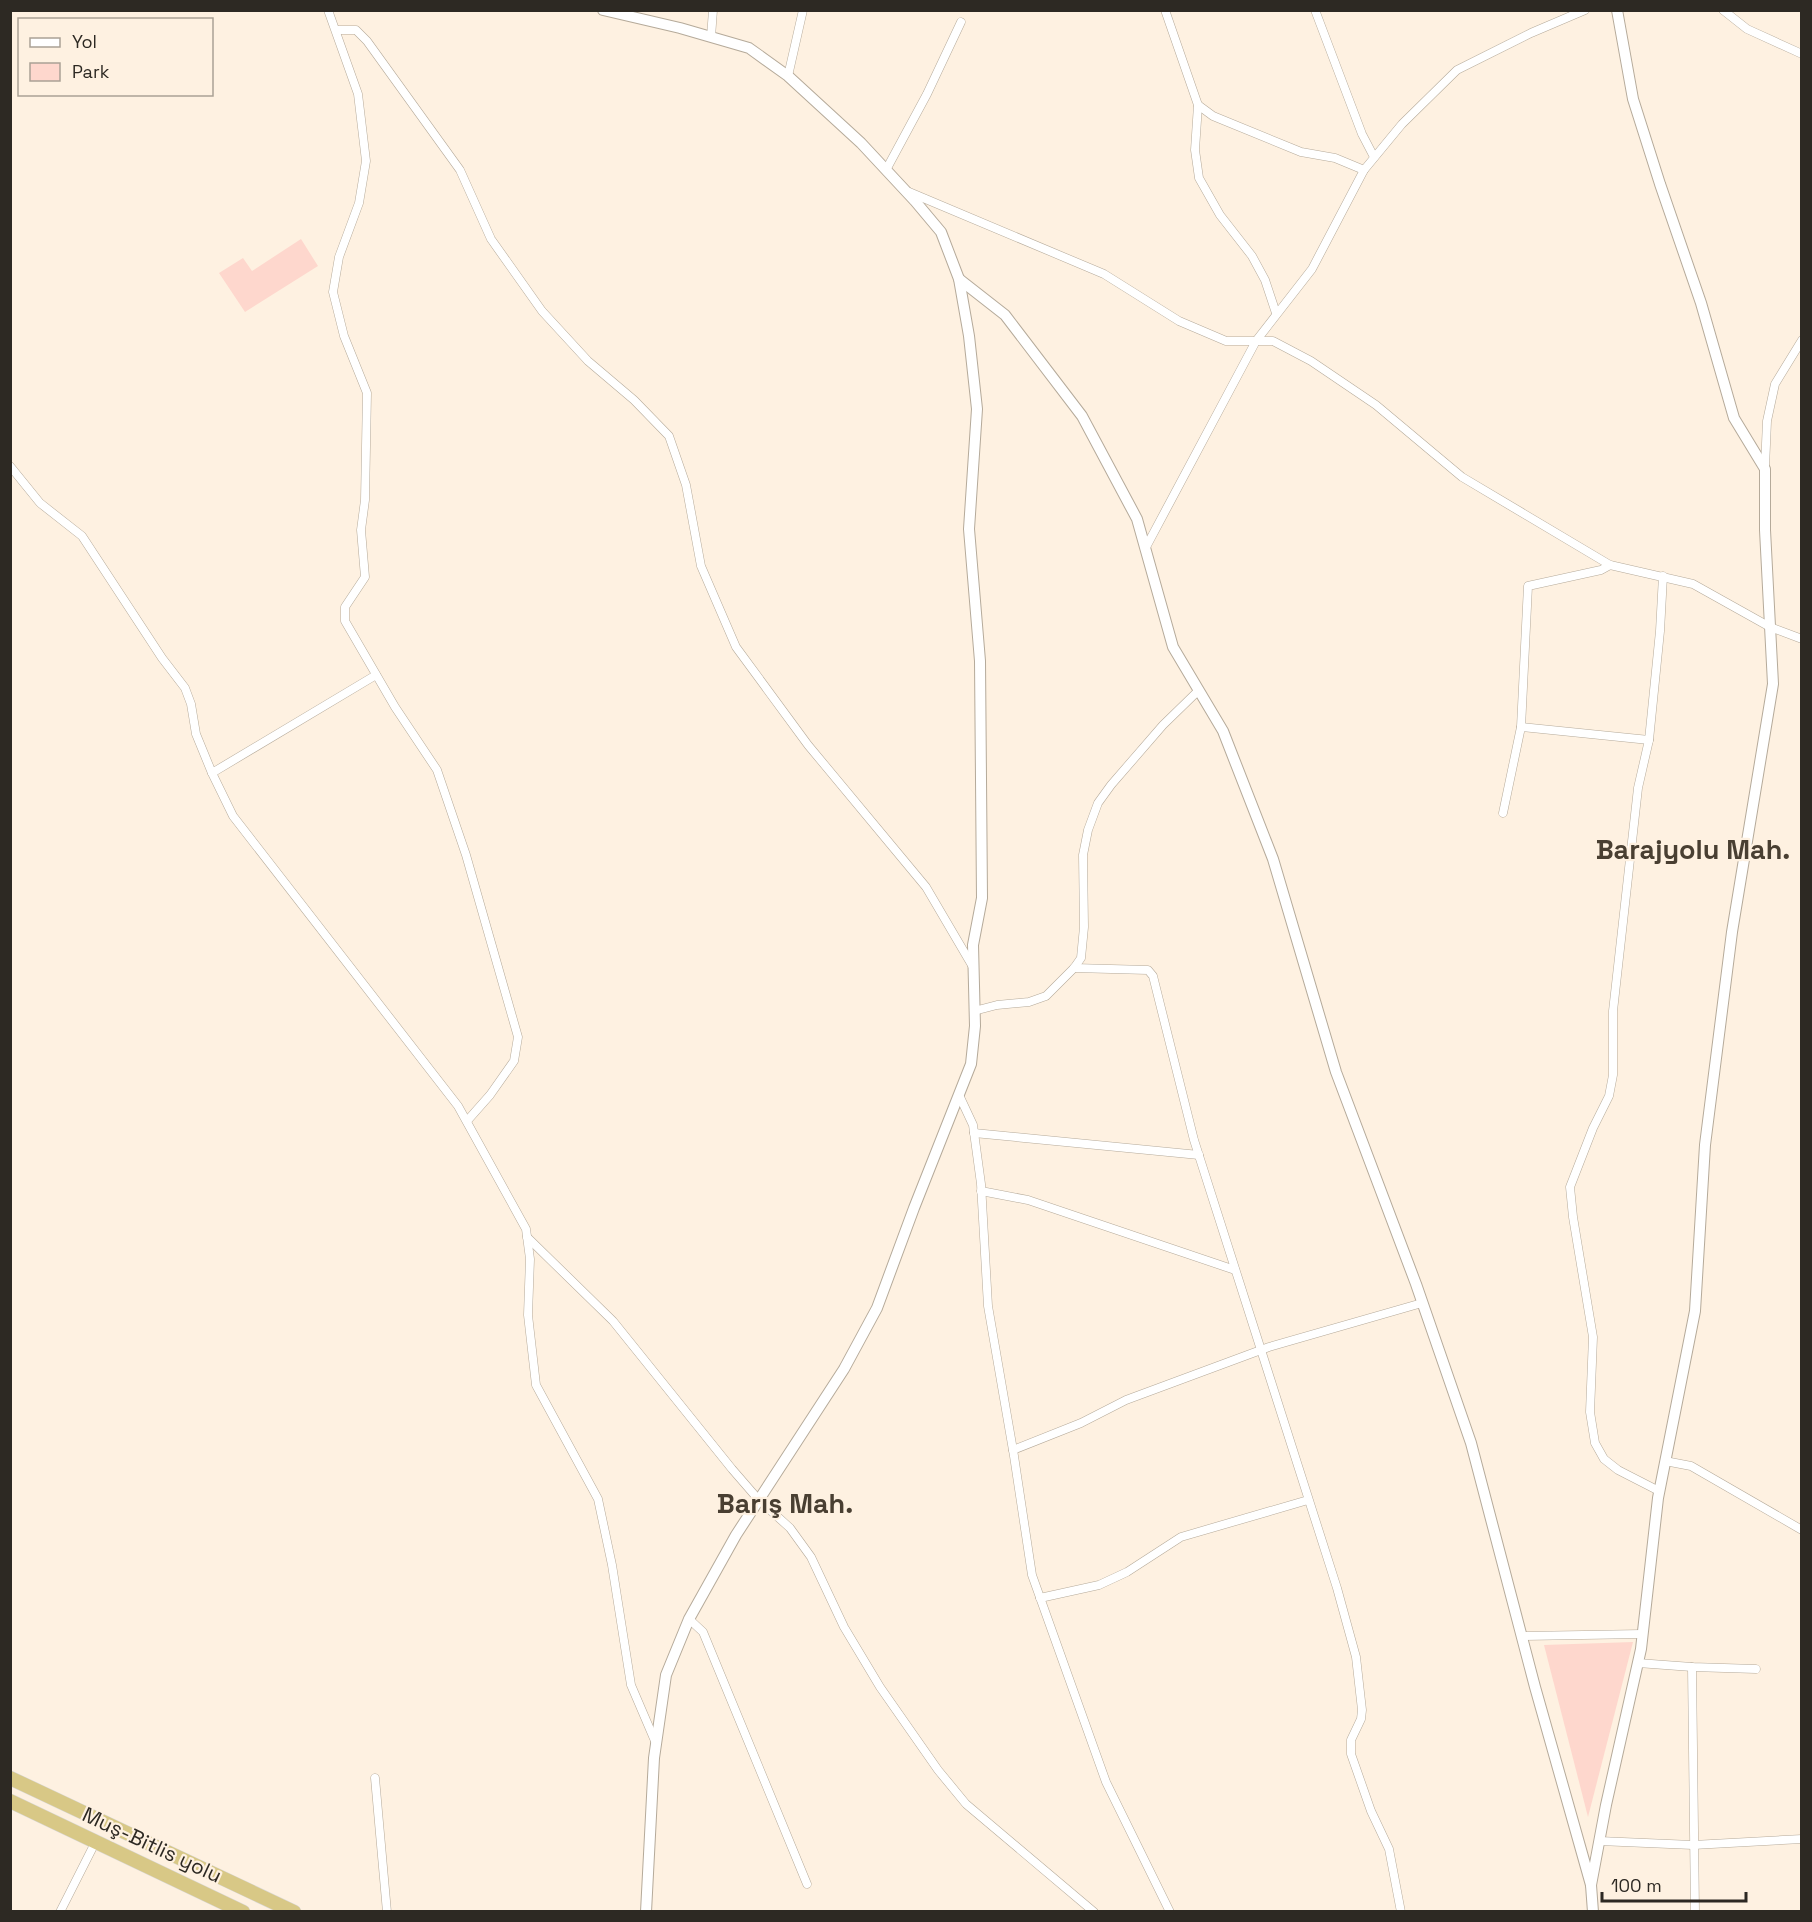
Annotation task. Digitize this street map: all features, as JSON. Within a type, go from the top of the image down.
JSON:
[{"type":"highway","name":"Muş-Bitlis yolu","points":[[10,1778],[294,1911]]},
{"type":"highway","name":"Muş-Bitlis yolu","points":[[10,1802],[96,1840],[243,1911]]},
{"type":"street","points":[[328,10],[358,94],[366,161],[359,203],[339,257],[333,292],[344,336],[367,393],[365,500],[361,530],[365,577],[345,607],[345,621],[395,708],[437,770],[466,855],[518,1037],[514,1061],[490,1095],[467,1121]]},
{"type":"street","points":[[603,10],[680,28],[749,48],[788,76],[861,143],[941,232],[958,279],[969,336],[977,409],[969,529],[980,661],[982,898],[973,945],[975,1011],[971,1064],[878,1308],[844,1369],[736,1535],[689,1619],[666,1675],[656,1743],[646,1911]]},
{"type":"street","points":[[711,37],[713,10]]},
{"type":"street","points":[[788,76],[803,10]]},
{"type":"street","points":[[1166,10],[1198,105],[1195,150],[1199,178],[1220,215],[1252,256],[1265,280],[1276,313]]},
{"type":"street","points":[[1315,10],[1362,134],[1374,158]]},
{"type":"street","points":[[1145,549],[1256,341],[1312,269],[1364,170],[1402,124],[1457,70],[1531,33],[1585,10]]},
{"type":"street","points":[[1617,10],[1634,99],[1660,184],[1701,303],[1734,418],[1765,469]]},
{"type":"street","points":[[1723,10],[1748,28],[1802,54]]},
{"type":"street","points":[[886,170],[927,94],[961,22]]},
{"type":"street","points":[[336,30],[356,30],[367,41],[459,170],[491,239],[542,311],[588,362],[634,400],[669,436],[687,485],[701,566],[736,647],[808,745],[926,887],[974,969]]},
{"type":"street","points":[[1198,105],[1213,116],[1301,152],[1335,158],[1364,170]]},
{"type":"street","points":[[905,190],[1104,274],[1179,321],[1226,341],[1273,341],[1311,361],[1376,405],[1461,477],[1610,564],[1693,584],[1770,627],[1802,639]]},
{"type":"street","points":[[958,279],[1005,315],[1082,416],[1137,519],[1173,647],[1222,731],[1273,859],[1336,1072],[1422,1303],[1471,1443],[1591,1885],[1593,1911]]},
{"type":"street","points":[[1591,1885],[1638,1663],[1659,1491],[1695,1311],[1706,1134],[1732,932],[1773,684],[1765,530],[1767,421],[1775,384],[1802,340]]},
{"type":"street","points":[[10,466],[40,503],[82,536],[162,658],[185,688],[191,704],[196,734],[233,816],[458,1106],[526,1229],[530,1259],[528,1315],[536,1385],[598,1499],[612,1565],[631,1684],[656,1743]]},
{"type":"street","points":[[1503,813],[1521,726],[1528,586],[1601,570],[1610,564]]},
{"type":"street","points":[[1659,1491],[1618,1470],[1604,1459],[1595,1443],[1590,1412],[1593,1337],[1570,1187],[1593,1128],[1610,1096],[1613,1075],[1613,1011],[1638,788],[1649,740],[1663,576]]},
{"type":"street","points":[[213,773],[376,675]]},
{"type":"street","points":[[975,1011],[997,1005],[1029,1002],[1046,996],[1081,958],[1084,927],[1083,855],[1088,830],[1098,803],[1163,725],[1198,690]]},
{"type":"street","points":[[1521,726],[1649,740]]},
{"type":"street","points":[[1074,968],[1148,970],[1153,976],[1199,1155],[1337,1588],[1356,1657],[1362,1710],[1359,1724],[1351,1740],[1351,1754],[1371,1811],[1389,1849],[1401,1911]]},
{"type":"street","points":[[959,1095],[973,1125],[981,1191],[988,1306],[1032,1575],[1106,1782],[1170,1911]]},
{"type":"street","points":[[974,1133],[1199,1155]]},
{"type":"street","points":[[981,1191],[1028,1200],[1235,1270]]},
{"type":"street","points":[[527,1237],[613,1320],[732,1469],[758,1499],[790,1528],[811,1557],[844,1627],[880,1687],[938,1770],[966,1804],[1094,1911]]},
{"type":"street","points":[[1013,1450],[1081,1423],[1125,1400],[1262,1350],[1422,1303]]},
{"type":"street","points":[[1665,1461],[1691,1466],[1802,1530]]},
{"type":"street","points":[[1040,1598],[1099,1585],[1127,1572],[1181,1537],[1308,1500]]},
{"type":"street","points":[[689,1619],[703,1632],[807,1884]]},
{"type":"street","points":[[1522,1636],[1642,1634]]},
{"type":"street","points":[[1638,1663],[1756,1669]]},
{"type":"street","points":[[1692,1667],[1695,1911]]},
{"type":"street","points":[[375,1778],[387,1911]]},
{"type":"street","points":[[1599,1841],[1693,1845],[1802,1839]]},
{"type":"street","points":[[60,1911],[96,1840]]},
{"type":"green space","points":[[301,239],[318,266],[245,312],[219,273],[243,258],[252,271]]},
{"type":"green space","points":[[1633,1642],[1588,1817],[1544,1645]]},
{"type":"district","name":"Barajyolu Mah.","points":[[1693,850]]},
{"type":"district","name":"Barış Mah.","points":[[785,1504]]}]
